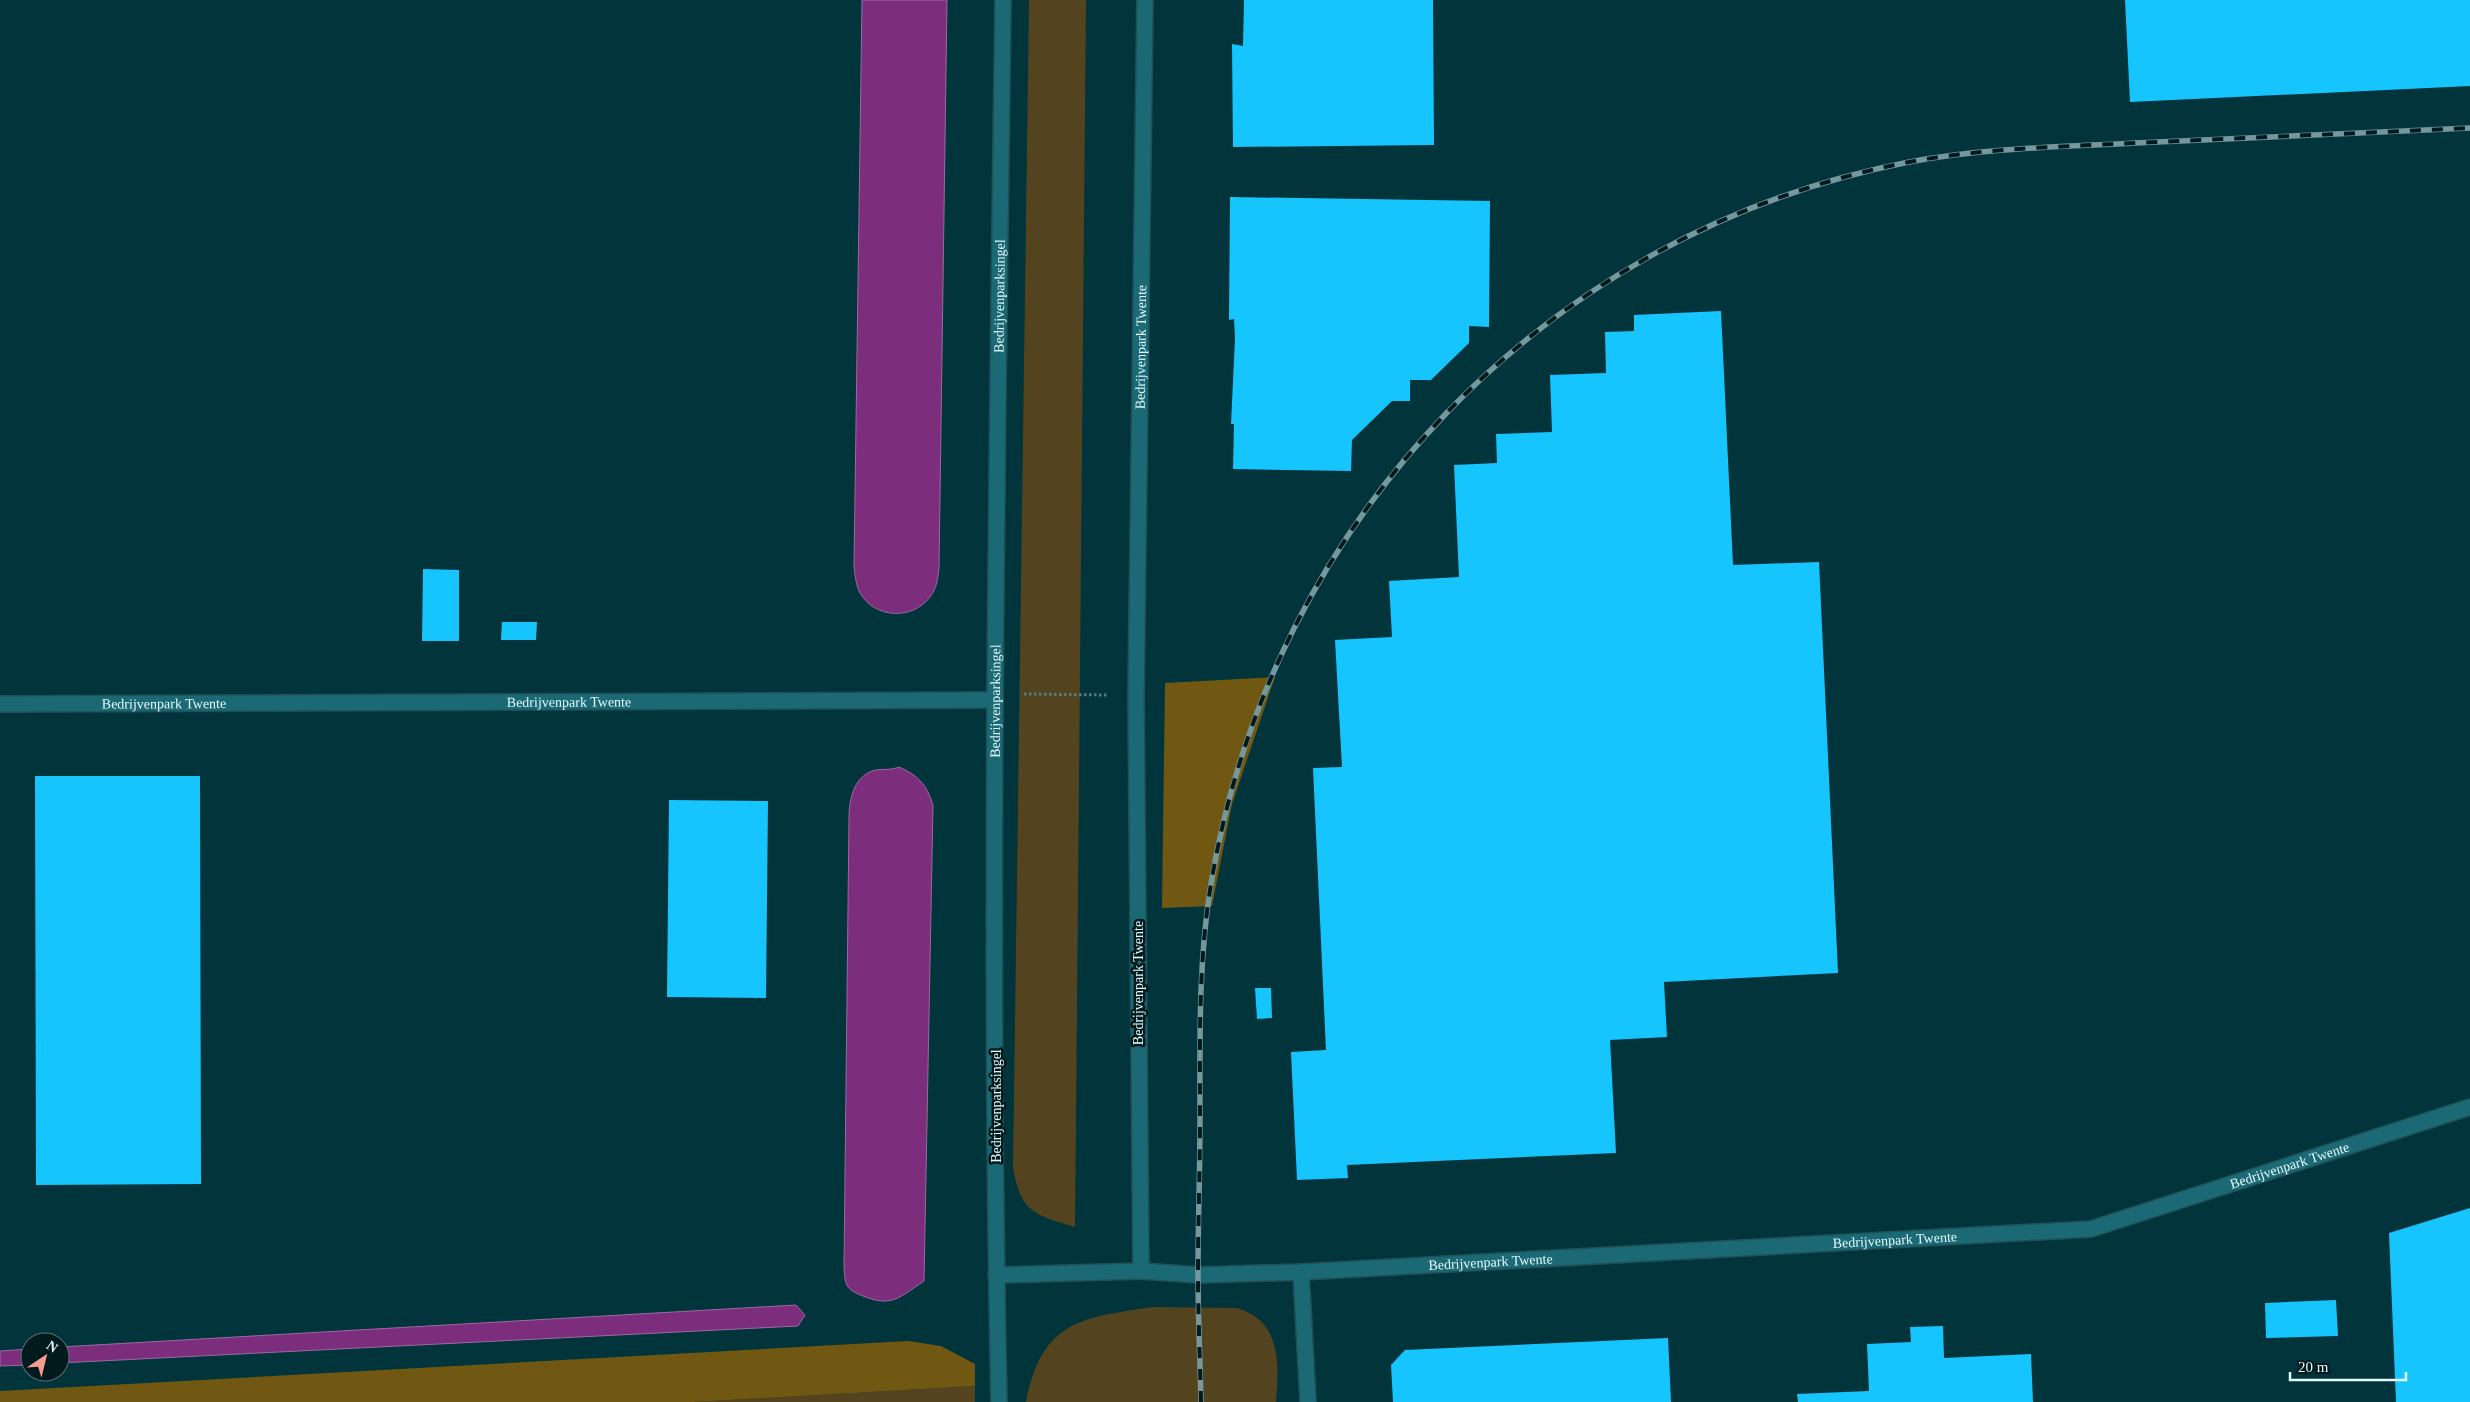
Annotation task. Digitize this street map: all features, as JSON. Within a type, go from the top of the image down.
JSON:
[{"type":"street","name":"Bedrijvenparksingel","points":[[999,1402],[996,1275],[994,700],[1003,0]]},
{"type":"street","name":"Bedrijvenpark Twente","points":[[1140,1271],[1136,696],[1145,0]]},
{"type":"street","name":"Bedrijvenpark Twente","points":[[0,704],[994,700]]},
{"type":"street","name":"Bedrijvenpark Twente","points":[[996,1275],[1140,1271],[1198,1275],[1301,1272],[2091,1229],[2470,1107]]},
{"type":"street","points":[[1301,1272],[1308,1402]]},
{"type":"path","points":[[994,700],[1018,694],[1136,696]]},
{"type":"shaded area","points":[[862,0],[947,0],[939,568],[938,579],[930,597],[914,610],[904,613],[884,612],[867,602],[860,593],[854,566]]},
{"type":"shaded area","points":[[1029,0],[1086,0],[1075,1227],[1049,1219],[1032,1210],[1020,1194],[1013,1168]]},
{"type":"shaded area","points":[[1275,677],[1232,804],[1212,906],[1162,908],[1165,683]]},
{"type":"shaded area","points":[[899,767],[917,777],[925,786],[933,805],[924,1281],[902,1296],[889,1301],[881,1301],[863,1296],[849,1288],[844,1272],[849,811],[853,791],[860,779],[872,771]]},
{"type":"shaded area","points":[[796,1305],[805,1315],[798,1326],[70,1362],[70,1346]]},
{"type":"shaded area","points":[[1152,1307],[1237,1308],[1252,1314],[1270,1334],[1274,1346],[1278,1374],[1276,1402],[1026,1402],[1033,1375],[1042,1355],[1054,1339],[1068,1328],[1104,1315]]},
{"type":"shaded area","points":[[908,1341],[941,1346],[975,1364],[975,1386],[694,1402],[0,1402],[0,1391]]},
{"type":"shaded area","points":[[20,1350],[20,1365],[0,1366],[0,1351]]},
{"type":"shaded area","points":[[975,1386],[975,1402],[694,1402]]},
{"type":"building","points":[[1244,0],[1433,0],[1434,145],[1233,147],[1232,44],[1243,46]]},
{"type":"building","points":[[2125,0],[2470,0],[2470,86],[2130,102]]},
{"type":"building","points":[[1230,197],[1490,201],[1489,327],[1469,326],[1469,343],[1431,380],[1410,380],[1410,401],[1392,401],[1352,440],[1351,471],[1233,469],[1234,424],[1231,424],[1235,338],[1234,319],[1229,320]]},
{"type":"building","points":[[1721,311],[1733,565],[1819,562],[1838,973],[1664,982],[1667,1037],[1610,1040],[1616,1153],[1347,1165],[1348,1178],[1297,1180],[1291,1052],[1326,1050],[1313,768],[1342,767],[1335,640],[1392,637],[1389,581],[1459,577],[1454,465],[1497,463],[1496,434],[1552,432],[1550,375],[1606,373],[1605,332],[1634,331],[1634,315]]},
{"type":"building","points":[[423,569],[459,570],[459,641],[422,641]]},
{"type":"building","points":[[502,622],[537,622],[536,640],[501,640]]},
{"type":"building","points":[[35,776],[200,776],[201,1184],[36,1185]]},
{"type":"building","points":[[669,800],[768,801],[766,998],[667,997]]},
{"type":"building","points":[[1255,988],[1271,988],[1272,1018],[1257,1019]]},
{"type":"building","points":[[2470,1208],[2470,1402],[2396,1402],[2389,1233]]},
{"type":"building","points":[[2336,1300],[2338,1336],[2266,1338],[2265,1303]]},
{"type":"building","points":[[1943,1326],[1944,1358],[2031,1354],[2033,1402],[1798,1402],[1797,1394],[1869,1391],[1867,1344],[1911,1342],[1910,1327]]},
{"type":"building","points":[[1668,1338],[1671,1402],[1393,1402],[1391,1365],[1405,1350]]},
{"type":"railway","points":[[1201,1402],[1198,1272],[1202,973],[1211,884],[1243,751],[1294,627],[1363,514],[1447,413],[1545,325],[1656,253],[1778,198],[1909,162],[1994,151],[2470,128]]}]
